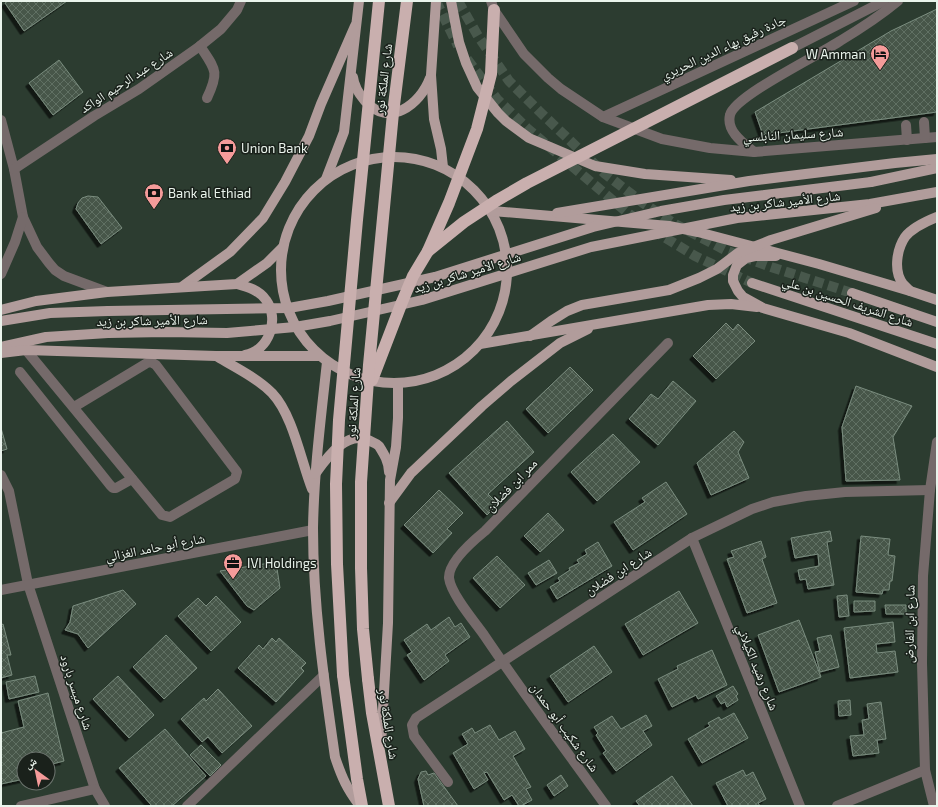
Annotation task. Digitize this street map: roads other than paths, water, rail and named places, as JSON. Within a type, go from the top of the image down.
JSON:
[{"type":"highway","name":"شارع الملكة نور","points":[[361,806],[342,675],[337,556],[336,484],[339,420],[354,243],[379,1]]},
{"type":"highway","name":"شارع الملكة نور","points":[[389,806],[368,678],[363,628],[361,482],[367,392],[392,121],[407,1]]},
{"type":"highway","points":[[367,392],[402,302],[413,276],[428,251],[452,196],[477,130],[491,74],[492,6]]},
{"type":"highway","points":[[428,251],[464,222],[521,187],[792,48]]},
{"type":"main road","points":[[326,179],[342,141],[344,132],[359,1]]},
{"type":"main road","points":[[436,1],[431,75],[434,119],[443,167]]},
{"type":"main road","points":[[451,1],[459,42],[474,81],[498,113],[506,121],[529,138],[595,166],[645,174],[749,181]]},
{"type":"main road","points":[[183,286],[230,252],[263,218],[285,182],[309,136],[321,104],[355,26]]},
{"type":"main road","points":[[352,69],[354,84],[361,96],[370,106],[380,112],[391,114],[404,110],[416,101],[426,89],[431,75]]},
{"type":"main road","points":[[395,156],[420,159],[443,167],[462,179],[478,194],[492,211],[505,244],[507,279],[499,314],[480,344],[463,360],[443,372],[421,380],[398,383],[379,383],[360,379],[343,372],[323,359],[300,334],[286,307],[280,277],[283,247],[289,228],[298,209],[311,193],[326,179],[348,167],[371,159],[395,156]]},
{"type":"main road","points":[[541,215],[749,181],[937,159]]},
{"type":"main road","name":"شارع الأمير شاكر بن زيد","points":[[1,321],[50,313],[289,308],[328,301],[435,277],[593,227],[661,211],[724,200],[871,182],[937,168]]},
{"type":"main road","name":"شارع الأمير شاكر بن زيد","points":[[1,347],[46,338],[108,332],[228,333],[295,327],[330,321],[422,300],[598,245],[737,218],[870,204],[937,192]]},
{"type":"main road","points":[[530,336],[550,320],[582,305],[669,290],[717,269],[738,253],[771,240],[920,195]]},
{"type":"main road","points":[[492,211],[669,226],[698,232],[910,290],[937,300]]},
{"type":"main road","points":[[910,290],[902,284],[899,274],[896,261],[899,250],[906,236],[916,228],[937,217]]},
{"type":"main road","points":[[237,284],[267,263],[283,247]]},
{"type":"main road","points":[[786,256],[755,256],[746,258],[737,265],[733,275],[733,281],[743,297],[756,304],[849,333],[937,367]]},
{"type":"main road","name":"شارع الشريف الحسين بن علي","points":[[752,283],[937,344]]},
{"type":"main road","points":[[1,310],[36,301],[107,292],[183,286],[237,284],[257,291],[266,300],[272,312],[272,326],[268,338],[259,348],[248,354],[235,356]]},
{"type":"main road","name":"شارع الشريف الحسين بن علي","points":[[852,293],[937,322]]},
{"type":"main road","points":[[480,344],[708,305],[731,304],[770,309]]},
{"type":"main road","points":[[389,503],[411,473],[482,406],[511,381],[560,344],[600,323]]},
{"type":"main road","points":[[1,353],[26,350],[323,359]]},
{"type":"main road","points":[[216,356],[260,383],[273,394],[286,414],[314,493]]},
{"type":"main road","points":[[323,359],[315,474],[313,530],[318,623],[335,757],[347,789],[361,806]]},
{"type":"main road","points":[[390,480],[396,447],[398,383]]},
{"type":"main road","points":[[315,474],[327,458],[344,443],[353,438],[364,438],[377,444],[384,454],[389,468],[388,623],[380,758]]},
{"type":"street","name":"شارع عبد الرحيم الواكد","points":[[14,169],[94,116],[139,89],[200,46],[221,29],[237,10],[241,1]]},
{"type":"street","name":"جادة رفيق بهاء الدين الحريري","points":[[603,117],[854,1]]},
{"type":"street","points":[[792,48],[884,1]]},
{"type":"street","points":[[754,152],[736,135],[731,128],[729,121],[730,114],[735,106],[751,94],[839,42],[898,1]]},
{"type":"street","name":"شارع سليمان النابلسي","points":[[492,6],[524,54],[561,89],[603,117],[662,138],[710,148],[754,152],[937,137]]},
{"type":"street","points":[[200,46],[215,71],[214,82],[207,98]]},
{"type":"street","points":[[1,120],[14,169],[23,217],[37,247],[55,270],[64,276],[107,292]]},
{"type":"street","points":[[924,122],[925,138]]},
{"type":"street","points":[[906,125],[907,140]]},
{"type":"street","points":[[1,274],[15,242],[23,217]]},
{"type":"street","name":"ممر ابن فضلان","points":[[503,663],[456,594],[449,577],[454,561],[668,343]]},
{"type":"street","points":[[26,350],[74,406],[162,515],[170,517],[235,479],[237,472],[156,364],[151,362],[147,363],[74,406]]},
{"type":"street","points":[[20,372],[113,488],[116,488],[132,479]]},
{"type":"street","name":"شارع ابن الفارض","points":[[934,806],[925,770],[922,647],[923,576],[930,490],[937,442]]},
{"type":"street","name":"شارع ميسر بارود","points":[[1,475],[9,491],[28,584],[95,789],[105,806]]},
{"type":"street","name":"شارع ابن فضلان","points":[[448,782],[414,736],[412,725],[416,718],[503,663],[692,538],[752,509],[789,499],[845,492],[930,490]]},
{"type":"street","name":"شارع أبو حامد الغزالي","points":[[1,590],[313,530]]},
{"type":"street","name":"شارع رشيد الكيلاني","points":[[692,538],[800,806]]},
{"type":"street","name":"شارع شكيب أبو حمدان","points":[[503,663],[606,806]]},
{"type":"street","points":[[187,806],[324,675]]},
{"type":"street","points":[[837,806],[925,770]]},
{"type":"street","points":[[21,806],[95,789]]},
{"type":"tunnel","points":[[436,1],[458,46]]},
{"type":"tunnel","points":[[458,1],[478,36],[509,81],[604,173],[643,203],[675,224],[725,250],[768,266],[852,293]]},
{"type":"tunnel","points":[[467,59],[497,99],[528,129],[629,214],[640,221]]},
{"type":"tunnel","points":[[653,230],[695,256],[752,283]]},
{"type":"place","name":"W Amman","points":[[880,71]]},
{"type":"place","name":"Union Bank","points":[[227,165]]},
{"type":"place","name":"Bank al Ethiad","points":[[154,210]]},
{"type":"place","name":"IVI Holdings","points":[[233,580]]}]
